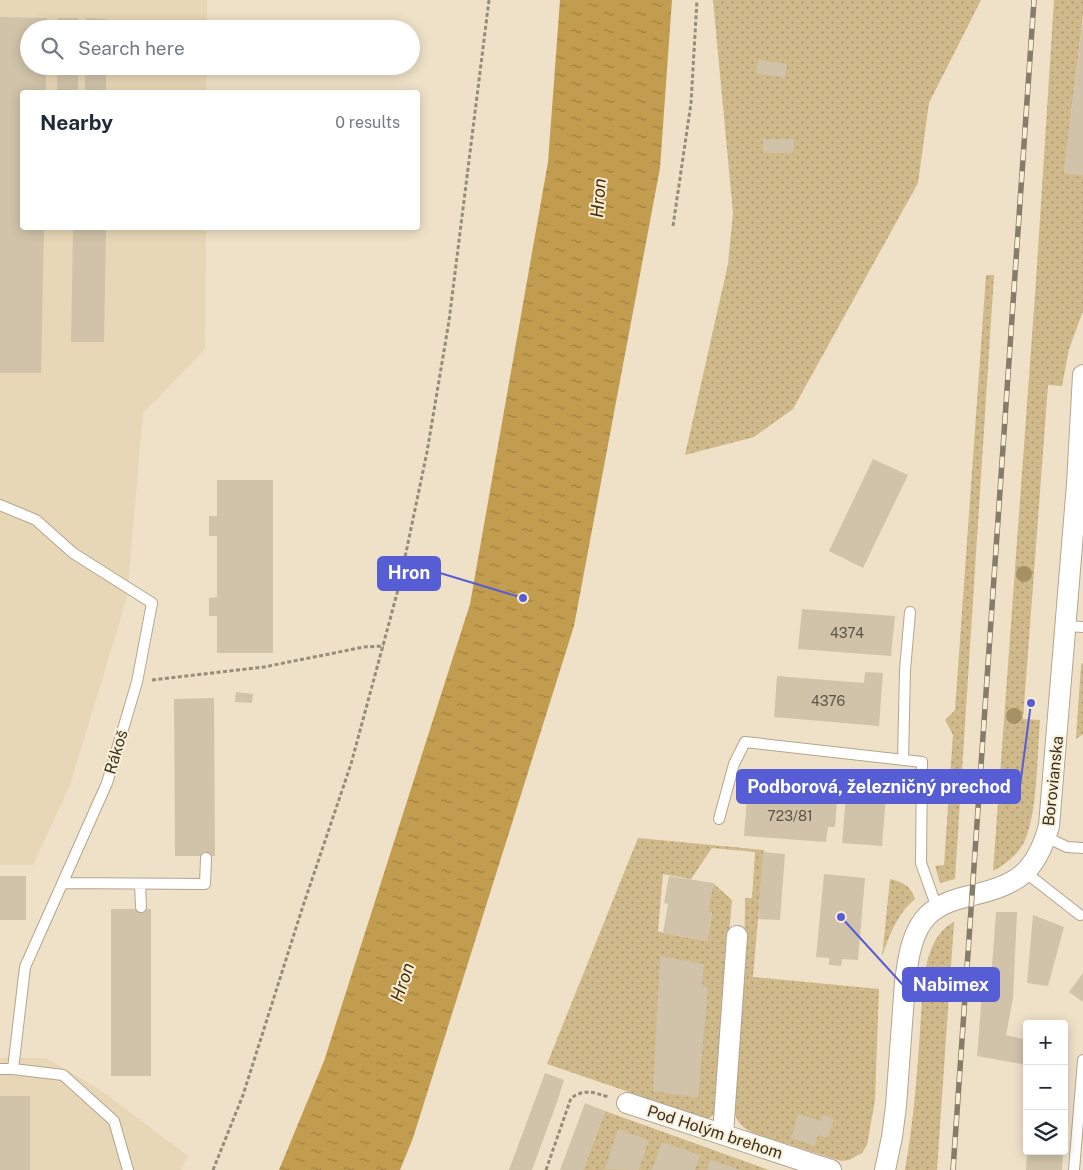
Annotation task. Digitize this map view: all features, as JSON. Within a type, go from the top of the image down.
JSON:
[{"type":"street","name":"Borovianska","points":[[885,1170],[896,1106],[907,963],[916,934],[927,916],[937,908],[955,899],[994,890],[1009,884],[1025,872],[1034,862],[1046,837],[1052,804],[1074,627],[1077,484],[1083,375]]},
{"type":"street","points":[[723,1134],[737,936]]},
{"type":"street","name":"Pod Holým brehom","points":[[627,1103],[831,1170]]},
{"type":"lane","name":"Rákoš","points":[[0,506],[36,520],[73,553],[152,603],[137,682],[108,783],[25,967],[13,1069]]},
{"type":"lane","points":[[903,760],[905,670],[910,612]]},
{"type":"lane","points":[[719,819],[734,764],[745,742],[922,762],[921,863],[937,908]]},
{"type":"lane","points":[[1046,837],[1067,847],[1083,848]]},
{"type":"lane","points":[[63,883],[206,884],[206,858]]},
{"type":"lane","points":[[1025,872],[1080,915]]},
{"type":"lane","points":[[140,884],[141,907]]},
{"type":"lane","points":[[1074,1170],[1083,1060]]},
{"type":"lane","points":[[0,1069],[63,1075],[114,1120],[128,1170]]},
{"type":"path","points":[[213,1170],[243,1095],[299,917],[352,764],[384,646],[413,519],[440,375],[450,312],[488,0]]},
{"type":"path","points":[[673,226],[691,104],[697,0]]},
{"type":"path","points":[[137,682],[264,667],[364,647],[384,646]]},
{"type":"path","points":[[546,1170],[571,1098],[580,1092],[591,1092],[627,1103]]},
{"type":"shaded area","points":[[0,0],[207,0],[207,20],[20,20],[20,75],[207,75],[206,90],[20,90],[20,230],[206,230],[205,349],[143,413],[127,597],[70,785],[33,865],[0,865]]},
{"type":"shaded area","points":[[713,0],[981,0],[929,103],[918,183],[793,409],[754,437],[685,455],[728,264],[733,213]]},
{"type":"shaded area","points":[[1054,0],[1083,0],[1083,16],[1064,173],[1083,175],[1083,311],[1069,349],[1062,386],[1048,385],[1023,719],[1040,720],[1031,822],[1022,846],[1009,860],[993,871],[1036,281]]},
{"type":"shaded area","points":[[986,275],[994,275],[955,879],[940,883],[935,866],[944,865],[953,735],[945,720],[955,710]]},
{"type":"shaded area","points":[[1083,663],[1083,734],[1076,739],[1081,665]]},
{"type":"shaded area","points":[[638,838],[764,850],[753,977],[879,989],[875,1100],[867,1145],[862,1153],[849,1160],[841,1161],[756,1134],[742,1126],[734,1112],[744,977],[745,898],[752,898],[755,852],[712,848],[691,879],[663,874],[658,931],[663,933],[707,941],[712,913],[708,912],[713,883],[732,900],[714,1115],[705,1118],[547,1064]]},
{"type":"shaded area","points":[[890,879],[906,885],[915,899],[898,918],[882,957]]},
{"type":"shaded area","points":[[954,922],[937,1170],[905,1170],[914,1100],[923,983],[929,956],[936,940],[940,933]]},
{"type":"shaded area","points":[[0,1058],[46,1058],[99,1089],[188,1156],[181,1170],[0,1170]]},
{"type":"shaded area","points":[[605,1111],[769,1170],[583,1170]]},
{"type":"water","points":[[560,0],[672,0],[660,168],[574,626],[413,1138],[400,1170],[279,1170],[324,1061],[470,604],[548,162]]},
{"type":"building","points":[[0,17],[47,18],[47,20],[20,20],[20,75],[46,75],[46,90],[20,90],[20,230],[44,230],[41,373],[0,373]]},
{"type":"building","points":[[58,18],[78,18],[78,20],[58,20]]},
{"type":"building","points":[[86,18],[107,19],[107,20],[86,20]]},
{"type":"building","points":[[1083,25],[1083,175],[1064,173]]},
{"type":"building","points":[[758,60],[787,64],[785,78],[756,73]]},
{"type":"building","points":[[57,75],[78,75],[78,90],[57,90]]},
{"type":"building","points":[[85,75],[106,75],[106,90],[85,90]]},
{"type":"building","points":[[763,139],[794,139],[793,153],[763,153]]},
{"type":"building","points":[[73,230],[106,230],[104,342],[71,342]]},
{"type":"building","points":[[873,459],[908,475],[863,568],[829,551]]},
{"type":"building","points":[[217,480],[273,480],[273,653],[217,653],[217,616],[209,616],[209,598],[217,597],[217,536],[209,536],[209,516],[217,516]]},
{"type":"building","points":[[802,609],[895,616],[891,656],[798,649]]},
{"type":"building","points":[[865,672],[883,673],[879,726],[774,717],[777,676],[864,683]]},
{"type":"building","points":[[236,692],[253,694],[252,703],[235,702]]},
{"type":"building","points":[[214,698],[215,856],[175,856],[174,699]]},
{"type":"building","points":[[749,771],[839,779],[835,827],[828,827],[826,842],[744,836]]},
{"type":"building","points":[[847,782],[887,785],[882,846],[842,843]]},
{"type":"building","points":[[763,852],[785,854],[780,920],[758,919]]},
{"type":"building","points":[[824,874],[865,878],[858,960],[842,959],[841,966],[829,965],[829,958],[816,957]]},
{"type":"building","points":[[0,876],[26,876],[26,920],[0,920]]},
{"type":"building","points":[[669,876],[713,883],[708,912],[712,912],[707,941],[663,933],[668,904],[664,903]]},
{"type":"building","points":[[111,909],[151,909],[151,1076],[111,1076]]},
{"type":"building","points":[[996,912],[1017,912],[1013,998],[1006,1035],[1023,1039],[1023,1064],[977,1056],[982,993],[990,994]]},
{"type":"building","points":[[1033,915],[1064,927],[1048,986],[1027,983]]},
{"type":"building","points":[[660,956],[704,964],[702,987],[708,987],[698,1098],[653,1091]]},
{"type":"building","points":[[1083,973],[1083,1002],[1069,992]]},
{"type":"building","points":[[545,1073],[564,1080],[532,1170],[509,1170]]},
{"type":"building","points":[[0,1096],[30,1096],[30,1170],[0,1170]]},
{"type":"building","points":[[585,1103],[605,1111],[583,1170],[560,1170]]},
{"type":"building","points":[[798,1114],[821,1121],[823,1115],[834,1119],[828,1138],[818,1135],[815,1146],[791,1138]]},
{"type":"building","points":[[618,1129],[649,1140],[639,1170],[605,1169]]},
{"type":"building","points":[[662,1142],[700,1155],[695,1170],[652,1170]]},
{"type":"building","points":[[1027,1155],[1063,1155],[1062,1170],[1026,1170]]},
{"type":"building","points":[[710,1160],[740,1170],[707,1170]]},
{"type":"railway","points":[[953,1170],[1034,0]]},
{"type":"place","name":"Hron","points":[[523,598]]},
{"type":"place","name":"Podborová, železničný prechod","points":[[1031,703]]},
{"type":"place","name":"Nabimex","points":[[841,917]]}]
